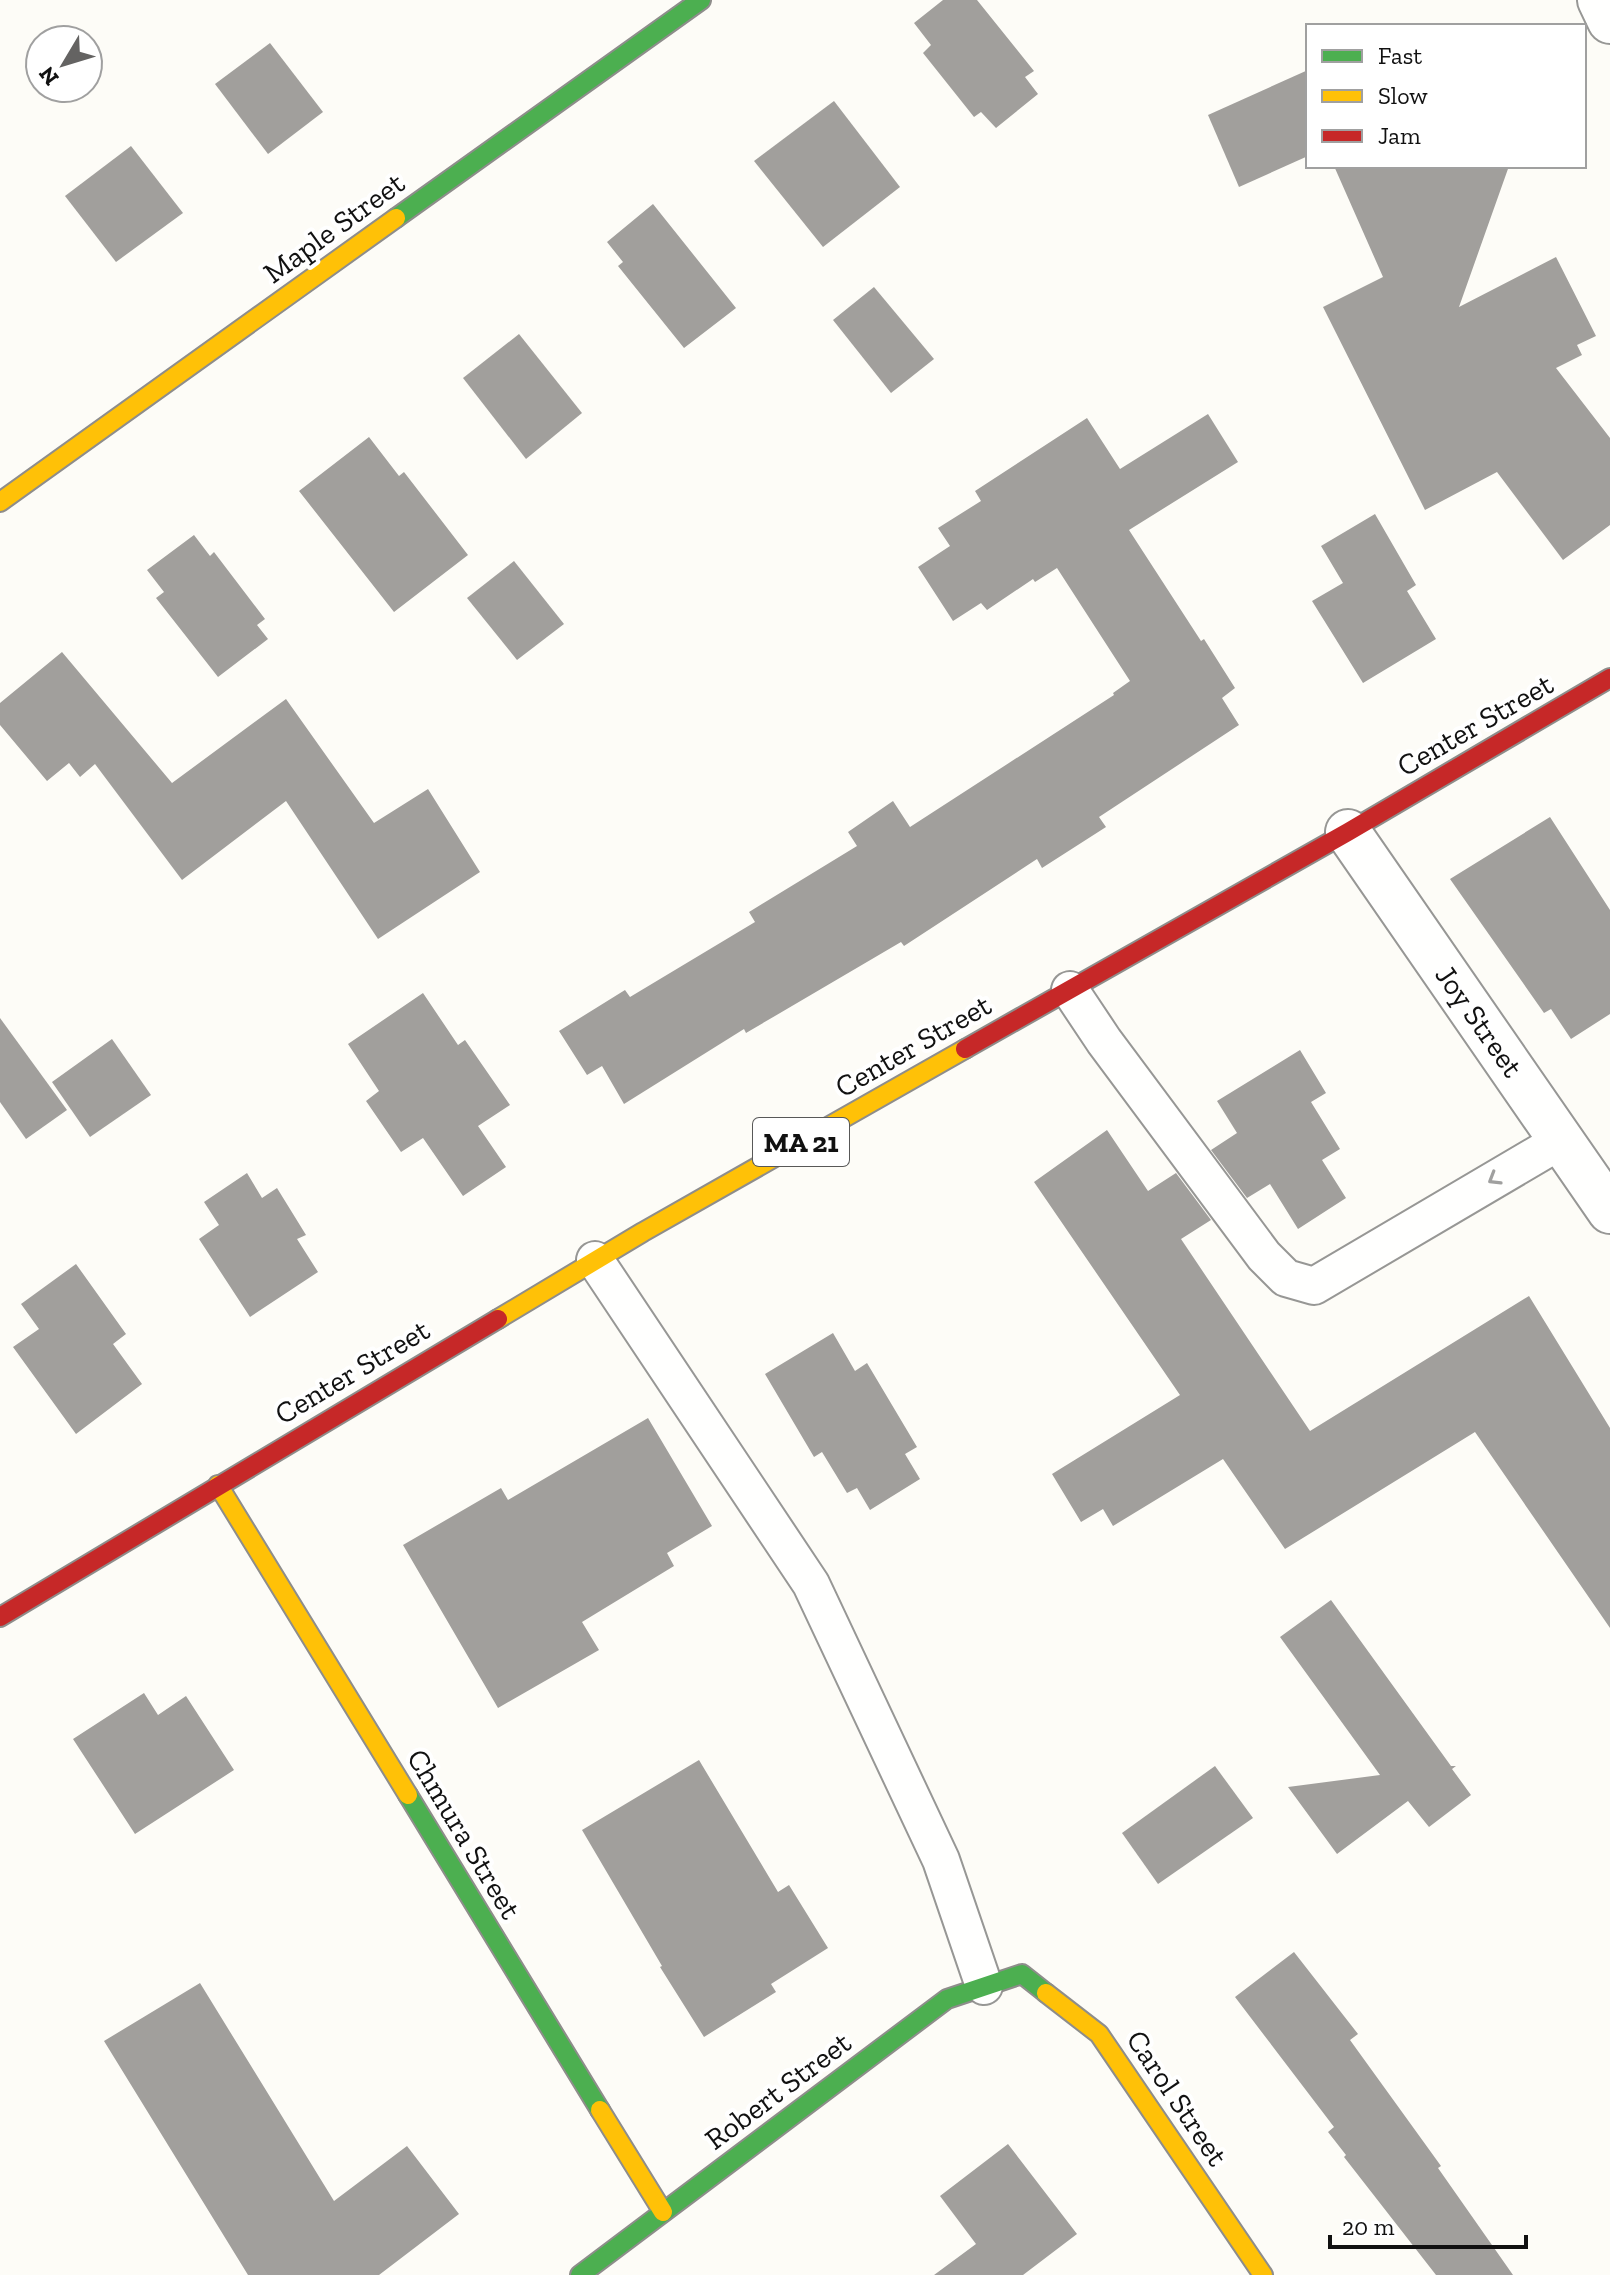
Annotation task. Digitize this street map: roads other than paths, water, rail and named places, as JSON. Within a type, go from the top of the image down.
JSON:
[{"type":"street","name":"Maple Street","points":[[0,502],[701,0]]},
{"type":"street","points":[[1600,0],[1610,21]]},
{"type":"street","name":"Center Street","points":[[0,1617],[595,1260],[1348,832],[1610,678]]},
{"type":"street","name":"Joy Street","points":[[1348,832],[1610,1211]]},
{"type":"street","name":"Chmura Street","points":[[218,1485],[663,2212]]},
{"type":"street","name":"Robert Street","points":[[580,2275],[947,1999],[1022,1974]]},
{"type":"street","name":"Carol Street","points":[[1022,1974],[1099,2034],[1263,2275]]},
{"type":"lane","points":[[1070,990],[1104,1041],[1264,1256],[1286,1278],[1314,1286],[1562,1140]]},
{"type":"lane","points":[[595,1260],[811,1584],[941,1860],[984,1986]]}]
